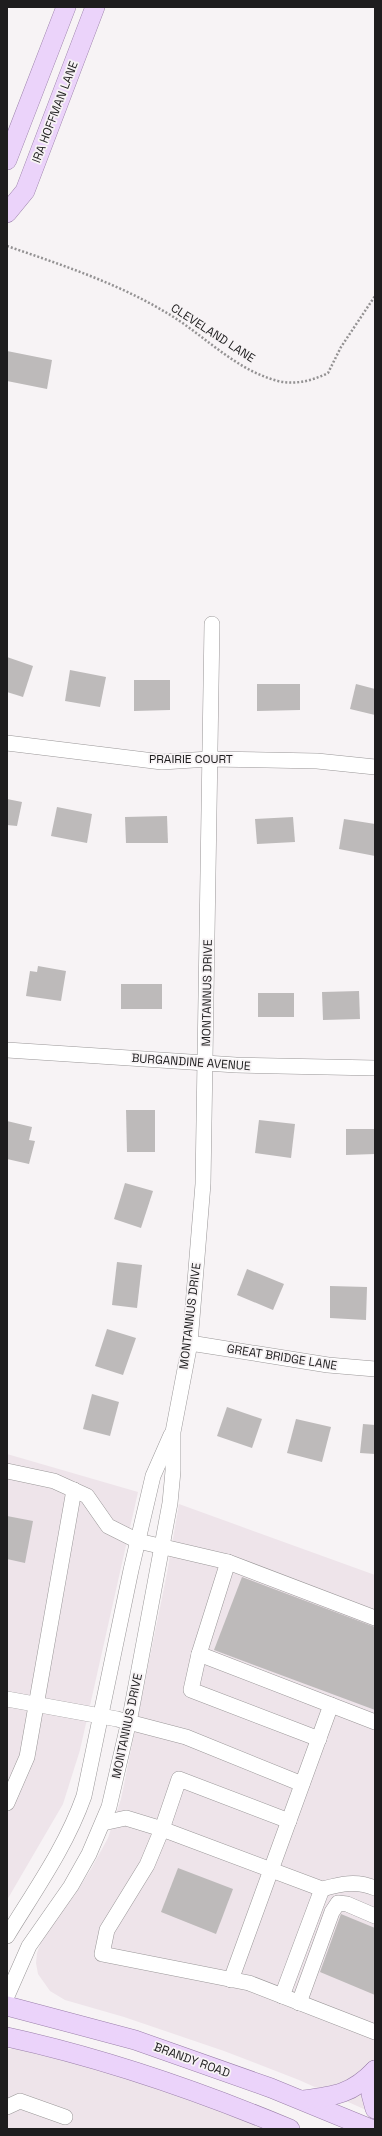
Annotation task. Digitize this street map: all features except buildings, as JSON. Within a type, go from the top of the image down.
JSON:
[{"type":"main road","points":[[7,160],[66,7]]},
{"type":"main road","name":"IRA HOFFMAN LANE","points":[[7,213],[25,192],[95,7]]},
{"type":"main road","name":"BRANDY ROAD","points":[[7,2006],[134,2040],[301,2100],[371,2129]]},
{"type":"main road","points":[[7,2036],[88,2058],[190,2090],[290,2129]]},
{"type":"main road","points":[[301,2100],[341,2094],[357,2086],[375,2070],[371,2094],[375,2109]]},
{"type":"street","name":"MONTANNUS DRIVE","points":[[7,1996],[29,1946],[80,1872],[103,1824],[113,1793],[129,1722],[173,1483],[173,1432],[190,1343],[203,1184],[212,624]]},
{"type":"street","name":"PRAIRIE COURT","points":[[7,743],[162,762],[209,759],[317,761],[375,767]]},
{"type":"street","name":"BURGANDINE AVENUE","points":[[7,1050],[206,1063],[375,1068]]},
{"type":"street","name":"GREAT BRIDGE LANE","points":[[190,1343],[328,1365],[375,1368]]},
{"type":"street","name":"MONTANNUS DRIVE","points":[[7,1936],[49,1870],[74,1822],[88,1780],[153,1476],[173,1432]]},
{"type":"street","points":[[7,1471],[54,1481],[87,1496],[108,1526],[138,1541],[228,1562],[375,1618]]},
{"type":"street","points":[[7,1803],[27,1757],[74,1490]]},
{"type":"street","points":[[228,1562],[199,1654],[191,1690],[319,1739]]},
{"type":"street","points":[[199,1654],[375,1722]]},
{"type":"street","points":[[7,1699],[102,1716],[186,1737],[302,1784]]},
{"type":"street","points":[[231,1980],[272,1871],[331,1705]]},
{"type":"street","points":[[289,1821],[179,1779],[162,1829],[147,1865],[107,1930],[102,1954],[249,1983],[375,2032]]},
{"type":"street","points":[[103,1824],[126,1818],[162,1829],[322,1889],[347,1882],[368,1885],[375,1888]]},
{"type":"street","points":[[282,1996],[322,1889]]},
{"type":"street","points":[[299,2003],[332,1912],[338,1904],[348,1904],[375,1916]]},
{"type":"street","points":[[7,2107],[20,2102],[65,2117]]},
{"type":"path","name":"CLEVELAND LANE","points":[[7,246],[99,278],[134,294],[168,313],[232,359],[277,380],[290,382],[302,382],[328,374],[344,342],[375,296]]},
{"type":"shaded area","points":[[7,1454],[138,1492],[80,1750],[63,1804],[7,1900]]},
{"type":"shaded area","points":[[179,1504],[375,1575],[375,2114],[299,2080],[224,2051],[124,2017],[65,2000],[50,1991],[38,1974],[36,1963],[37,1953],[44,1934],[74,1896],[91,1869],[108,1838],[121,1799],[167,1573]]},
{"type":"shaded area","points":[[21,2045],[83,2062],[273,2129],[7,2129],[7,2050]]}]
